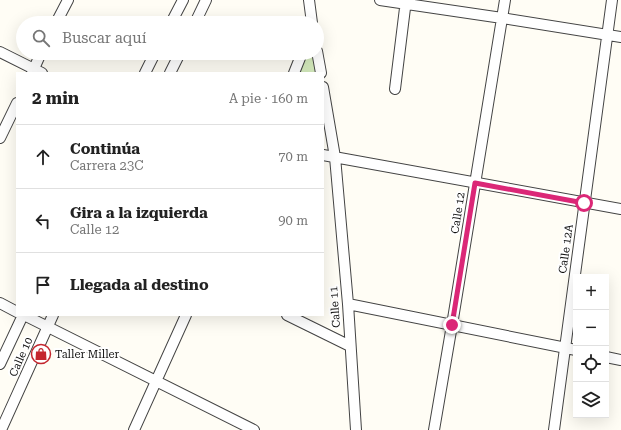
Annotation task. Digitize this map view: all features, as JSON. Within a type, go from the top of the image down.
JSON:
[{"type":"street","points":[[60,16],[68,0]]},
{"type":"street","points":[[175,16],[183,0]]},
{"type":"street","points":[[198,16],[206,0]]},
{"type":"street","points":[[309,0],[311,16]]},
{"type":"street","points":[[380,0],[406,2],[621,38]]},
{"type":"street","name":"Calle 12","points":[[434,430],[505,0]]},
{"type":"street","name":"Calle 12A","points":[[554,430],[612,0]]},
{"type":"street","points":[[395,89],[406,2]]},
{"type":"street","points":[[0,52],[36,72],[39,60]]},
{"type":"street","points":[[146,72],[152,60]]},
{"type":"street","points":[[170,72],[176,60]]},
{"type":"street","points":[[294,72],[299,60]]},
{"type":"street","points":[[319,60],[321,72]]},
{"type":"street","name":"Calle 11","points":[[324,93],[335,157],[348,304],[356,430]]},
{"type":"street","points":[[0,138],[16,105]]},
{"type":"street","points":[[324,155],[621,209]]},
{"type":"street","points":[[0,303],[16,311]]},
{"type":"street","points":[[348,304],[573,350]]},
{"type":"street","name":"Calle 10","points":[[0,364],[24,316]]},
{"type":"street","points":[[26,316],[254,430]]},
{"type":"street","name":"Calle 10","points":[[1,430],[52,316]]},
{"type":"street","points":[[134,430],[186,316]]},
{"type":"street","points":[[289,316],[350,346]]},
{"type":"street","points":[[609,358],[621,360]]},
{"type":"green space","points":[[299,60],[318,60],[321,72],[294,72]]},
{"type":"place","name":"Taller Miller","points":[[41,354]]},
{"type":"route","points":[[452,325],[475,183],[584,203]]}]
